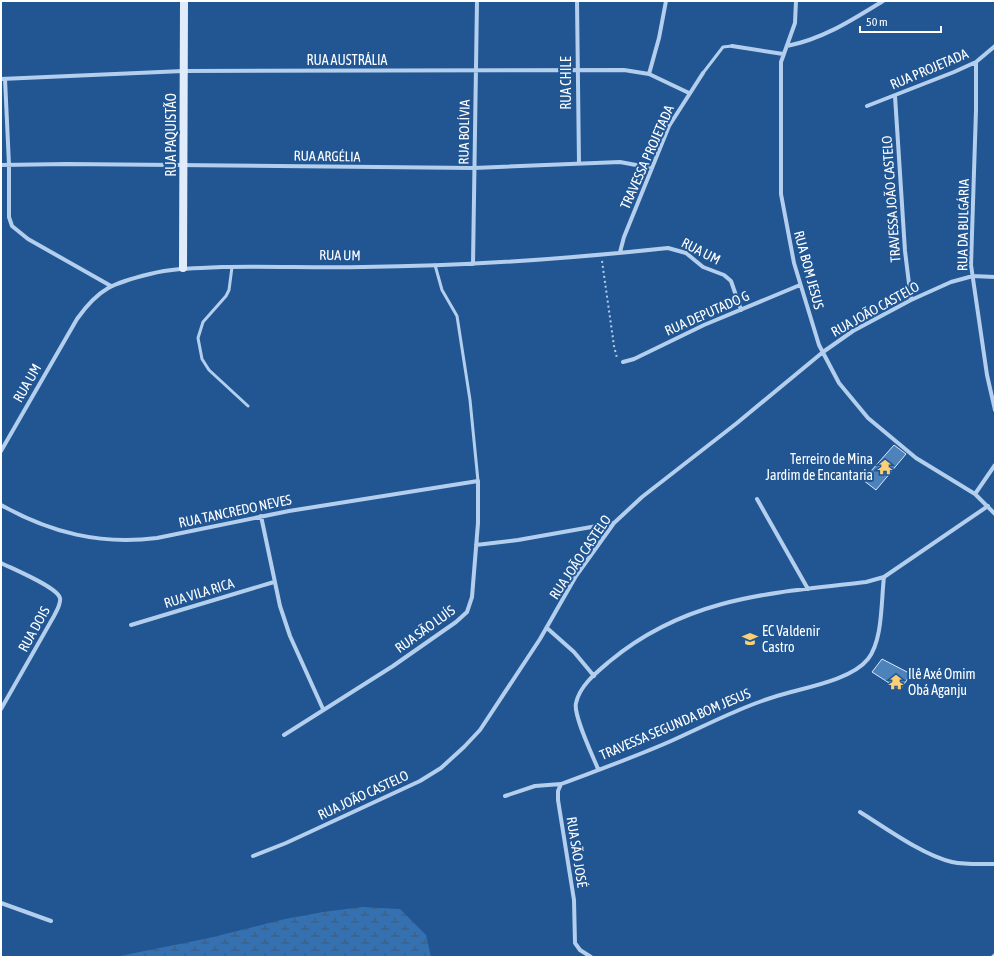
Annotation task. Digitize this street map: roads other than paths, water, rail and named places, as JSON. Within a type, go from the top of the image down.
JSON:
[{"type":"street","name":"RUA PAQUISTÃO","points":[[184,1],[184,268]]},
{"type":"street","name":"RUA BOLÍVIA","points":[[473,264],[477,1]]},
{"type":"street","name":"RUA CHILE","points":[[577,1],[579,164]]},
{"type":"street","points":[[649,74],[660,38],[666,1]]},
{"type":"street","name":"RUA BOM JESUS","points":[[796,1],[795,22],[783,54],[780,70],[781,194],[786,226],[800,285],[823,352],[840,383],[868,418],[916,458],[975,494],[995,514]]},
{"type":"street","points":[[787,46],[807,42],[824,35],[883,1]]},
{"type":"street","name":"TRAVESSA PROJETADA","points":[[732,46],[783,54]]},
{"type":"street","name":"RUA PROJETADA","points":[[867,106],[895,96],[976,62],[995,46]]},
{"type":"street","name":"RUA DA BULGÁRIA","points":[[976,62],[976,150],[971,254],[986,375],[995,410]]},
{"type":"street","name":"RUA AUSTRÁLIA","points":[[3,79],[183,71],[624,70],[649,74],[688,93]]},
{"type":"street","name":"TRAVESSA PROJETADA","points":[[620,252],[652,168],[670,126],[688,93],[702,73]]},
{"type":"street","points":[[3,79],[9,165],[9,216],[12,226],[40,248],[111,286]]},
{"type":"street","name":"TRAVESSA JOÃO CASTELO","points":[[895,96],[905,251],[911,300]]},
{"type":"street","name":"RUA ARGÉLIA","points":[[1,165],[474,168],[620,162],[652,168]]},
{"type":"street","name":"RUA UM","points":[[1,451],[77,319],[89,302],[99,293],[111,286],[150,274],[184,268],[435,266],[668,248],[686,253],[703,267],[724,275],[731,281],[741,310]]},
{"type":"street","name":"RUA JOÃO CASTELO","points":[[253,856],[286,843],[403,789],[441,768],[480,730],[547,628],[576,576],[614,523],[642,497],[737,423],[823,352],[853,331],[911,300],[950,282],[973,276],[995,277]]},
{"type":"street","name":"RUA DEPUTADO G","points":[[623,362],[634,359],[704,325],[800,285]]},
{"type":"street","points":[[975,494],[995,465]]},
{"type":"street","name":"RUA TANCREDO NEVES","points":[[1,505],[29,520],[58,531],[116,540],[138,541],[261,516],[414,489],[478,481]]},
{"type":"street","name":"RUA SÃO LUÍS","points":[[284,735],[393,666],[462,618],[470,605],[472,597],[478,523],[478,481]]},
{"type":"street","points":[[757,499],[808,589]]},
{"type":"street","name":"TRAVESSA SEGUNDA BOM JESUS","points":[[884,577],[876,642],[873,651],[862,666],[849,673],[822,683],[740,708],[645,752],[598,769],[579,720],[576,707],[580,693],[594,676],[619,653],[640,639],[669,623],[703,609],[754,596],[866,582],[884,577],[988,506]]},
{"type":"street","points":[[261,516],[274,582],[290,636],[323,709]]},
{"type":"street","points":[[476,545],[518,540],[614,523]]},
{"type":"street","name":"RUA DOIS","points":[[1,563],[55,590],[60,599],[59,606],[54,616],[1,709]]},
{"type":"street","name":"RUA VILA RICA","points":[[131,625],[274,582]]},
{"type":"street","points":[[547,628],[574,652],[594,676]]},
{"type":"street","points":[[505,796],[535,786],[561,784],[598,769]]},
{"type":"street","name":"RUA SÃO JOSÉ","points":[[561,784],[558,792],[558,800],[574,900],[575,943],[580,950],[591,957]]},
{"type":"street","points":[[860,812],[907,842],[940,858],[964,864],[995,864]]},
{"type":"street","points":[[1,902],[51,921]]},
{"type":"lane","name":"TRAVESSA PROJETADA","points":[[702,73],[723,47],[732,46]]},
{"type":"lane","points":[[435,266],[442,290],[451,302],[459,322],[477,459],[478,481]]},
{"type":"lane","points":[[232,267],[229,290],[226,296],[202,322],[198,338],[202,359],[209,370],[248,406]]},
{"type":"place","name":"Terreiro de Mina Jardim de Encantaria","points":[[885,467]]},
{"type":"place","name":"EC Valdenir Castro","points":[[750,639]]},
{"type":"place","name":"Ilê Axé Omim Obá Aganju","points":[[896,682]]}]
